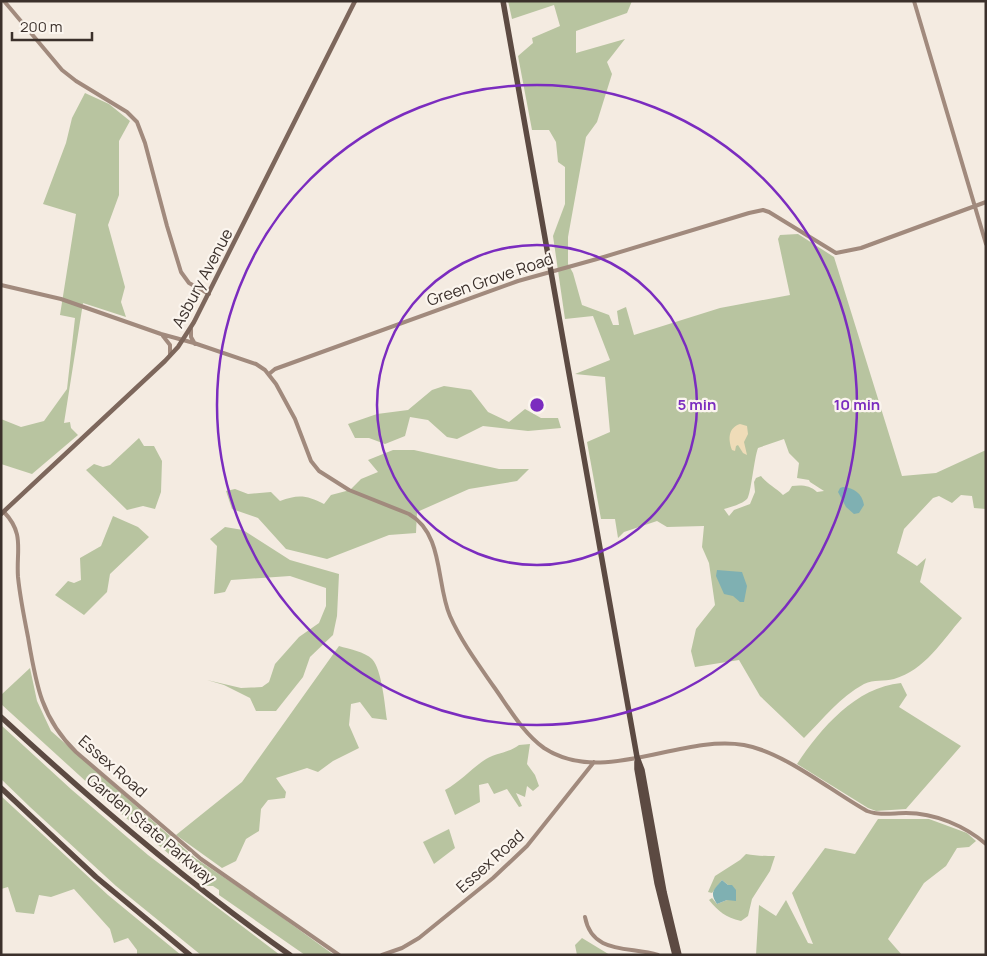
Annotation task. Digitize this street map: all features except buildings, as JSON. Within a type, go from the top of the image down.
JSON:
[{"type":"highway","points":[[503,1],[637,757],[637,769],[655,874],[674,953]]},
{"type":"highway","name":"Garden State Parkway","points":[[1,717],[155,853],[290,955]]},
{"type":"highway","points":[[637,757],[642,770],[666,901],[679,955]]},
{"type":"highway","points":[[1,788],[96,877],[190,955]]},
{"type":"main road","name":"Asbury Avenue","points":[[2,513],[183,341],[209,294],[355,1]]},
{"type":"street","points":[[4,1],[62,70],[76,81],[127,112],[137,122],[145,143],[181,272],[187,282],[209,294]]},
{"type":"street","points":[[914,1],[986,244]]},
{"type":"street","name":"Green Grove Road","points":[[269,374],[275,368],[490,290],[760,211],[767,211],[775,215],[836,253],[861,248],[986,202]]},
{"type":"street","points":[[1,285],[61,299],[252,363],[269,374],[293,414],[310,458],[319,471],[349,490],[415,517],[426,530],[434,548],[446,606],[454,624],[476,661],[524,727],[538,743],[561,757],[572,761],[609,762],[702,746],[745,745],[778,757],[867,811],[883,814],[927,814],[969,831],[986,844]]},
{"type":"street","points":[[190,329],[191,337],[196,344]]},
{"type":"street","points":[[161,334],[170,345],[170,355]]},
{"type":"street","name":"Essex Road","points":[[2,513],[13,523],[18,536],[17,565],[20,591],[38,689],[45,711],[60,734],[76,752],[196,855],[339,955]]},
{"type":"street","name":"Essex Road","points":[[382,955],[402,948],[419,938],[489,881],[527,846],[594,762]]},
{"type":"street","points":[[584,917],[590,932],[603,944],[614,948],[644,951],[658,955]]},
{"type":"green space","points":[[508,1],[632,1],[627,13],[576,31],[576,53],[625,39],[607,62],[612,74],[597,122],[586,137],[568,237],[568,264],[573,273],[582,305],[609,315],[613,325],[619,325],[617,311],[626,307],[634,335],[720,308],[790,295],[778,239],[780,235],[798,234],[834,257],[902,476],[936,473],[986,450],[986,509],[974,508],[972,496],[961,495],[952,503],[939,496],[933,498],[904,529],[897,553],[917,566],[926,558],[920,582],[962,618],[932,654],[915,669],[894,679],[868,682],[855,689],[832,709],[804,738],[760,696],[739,660],[695,667],[691,651],[696,629],[715,605],[709,563],[702,547],[704,526],[667,527],[657,521],[624,532],[618,538],[615,519],[601,519],[587,442],[610,432],[605,377],[575,374],[610,360],[593,316],[565,319],[553,236],[565,204],[565,167],[558,162],[556,142],[549,130],[532,130],[518,56],[533,43],[532,38],[560,26],[554,5],[512,19]],"holes":[[[784,439],[789,453],[799,463],[797,478],[809,480],[824,491],[817,492],[805,486],[792,486],[783,495],[761,476],[756,478],[754,482],[755,492],[750,504],[734,510],[729,516],[724,509],[747,499],[758,448]]]},
{"type":"green space","points":[[85,93],[109,104],[130,121],[119,141],[119,195],[108,225],[125,287],[121,302],[126,317],[83,303],[64,423],[70,422],[71,428],[78,435],[32,474],[1,464],[1,419],[21,427],[44,421],[67,389],[75,318],[60,315],[76,214],[43,204],[66,143],[72,118]]},
{"type":"green space","points":[[444,386],[471,390],[488,412],[509,422],[525,409],[541,418],[558,418],[561,428],[528,431],[483,426],[457,439],[447,437],[428,420],[410,417],[405,436],[385,444],[369,438],[355,438],[348,424],[377,414],[408,410],[432,390]]},
{"type":"green space","points":[[139,438],[144,446],[154,446],[162,461],[161,492],[155,509],[143,506],[127,510],[86,470],[94,464],[103,467],[110,465]]},
{"type":"green space","points":[[393,450],[414,450],[499,469],[529,469],[517,481],[469,489],[417,512],[416,533],[389,535],[327,559],[286,549],[258,518],[232,509],[226,491],[235,489],[248,494],[271,492],[280,501],[302,496],[324,504],[331,495],[350,490],[361,479],[378,472],[368,460]]},
{"type":"green space","points":[[113,516],[138,527],[149,537],[110,574],[107,592],[84,615],[55,595],[68,581],[74,583],[81,580],[80,558],[101,546]]},
{"type":"green space","points":[[225,527],[243,530],[290,560],[339,574],[337,616],[333,635],[310,657],[303,677],[276,711],[256,711],[250,698],[224,685],[207,680],[241,688],[262,687],[269,682],[275,664],[299,637],[319,623],[326,606],[326,588],[290,576],[231,580],[225,592],[214,594],[217,546],[210,539]]},
{"type":"green space","points":[[339,646],[365,654],[372,659],[378,671],[387,720],[372,718],[360,702],[351,704],[349,725],[359,748],[333,761],[318,772],[307,768],[276,778],[286,792],[285,798],[268,800],[261,809],[259,831],[246,839],[236,861],[222,868],[176,835],[242,782]]},
{"type":"green space","points":[[30,668],[37,701],[51,731],[195,858],[258,900],[334,955],[305,955],[219,895],[219,890],[213,886],[207,886],[125,817],[1,704],[1,695]]},
{"type":"green space","points":[[901,683],[907,695],[899,707],[961,746],[906,809],[876,811],[868,808],[797,764],[817,737],[841,711],[869,692]]},
{"type":"green space","points":[[1,725],[72,790],[148,855],[280,955],[201,955],[116,886],[1,779]]},
{"type":"green space","points":[[530,744],[527,764],[535,775],[539,786],[533,791],[527,786],[525,797],[516,793],[522,806],[519,807],[507,789],[494,794],[488,783],[479,785],[480,802],[455,815],[445,790],[487,758],[511,750],[519,745]]},
{"type":"green space","points":[[1,796],[108,895],[181,955],[137,955],[137,950],[128,938],[114,943],[110,929],[74,889],[51,897],[39,895],[34,914],[16,912],[8,887],[1,889]]},
{"type":"green space","points":[[878,819],[929,819],[967,833],[976,841],[969,847],[957,848],[946,866],[924,883],[888,939],[902,955],[756,955],[759,905],[776,916],[786,900],[808,943],[813,944],[792,893],[825,848],[855,854]]},
{"type":"green space","points":[[449,829],[455,848],[434,864],[423,842]]},
{"type":"green space","points":[[746,854],[775,856],[770,871],[752,899],[748,916],[741,921],[723,914],[709,900],[712,898],[717,904],[727,900],[728,885],[722,880],[712,893],[708,892],[715,876]]},
{"type":"green space","points":[[582,938],[610,955],[577,955],[575,945]]},
{"type":"sand","points":[[740,424],[747,426],[748,434],[744,442],[747,455],[743,453],[738,445],[735,451],[732,450],[731,446],[731,431]]},
{"type":"water","points":[[843,487],[854,490],[861,497],[864,505],[859,513],[854,514],[846,507],[838,492]]},
{"type":"water","points":[[717,570],[742,572],[747,586],[744,602],[724,594],[716,576]]},
{"type":"water","points":[[722,880],[728,885],[732,885],[736,890],[736,901],[727,900],[717,904],[713,894]]}]
